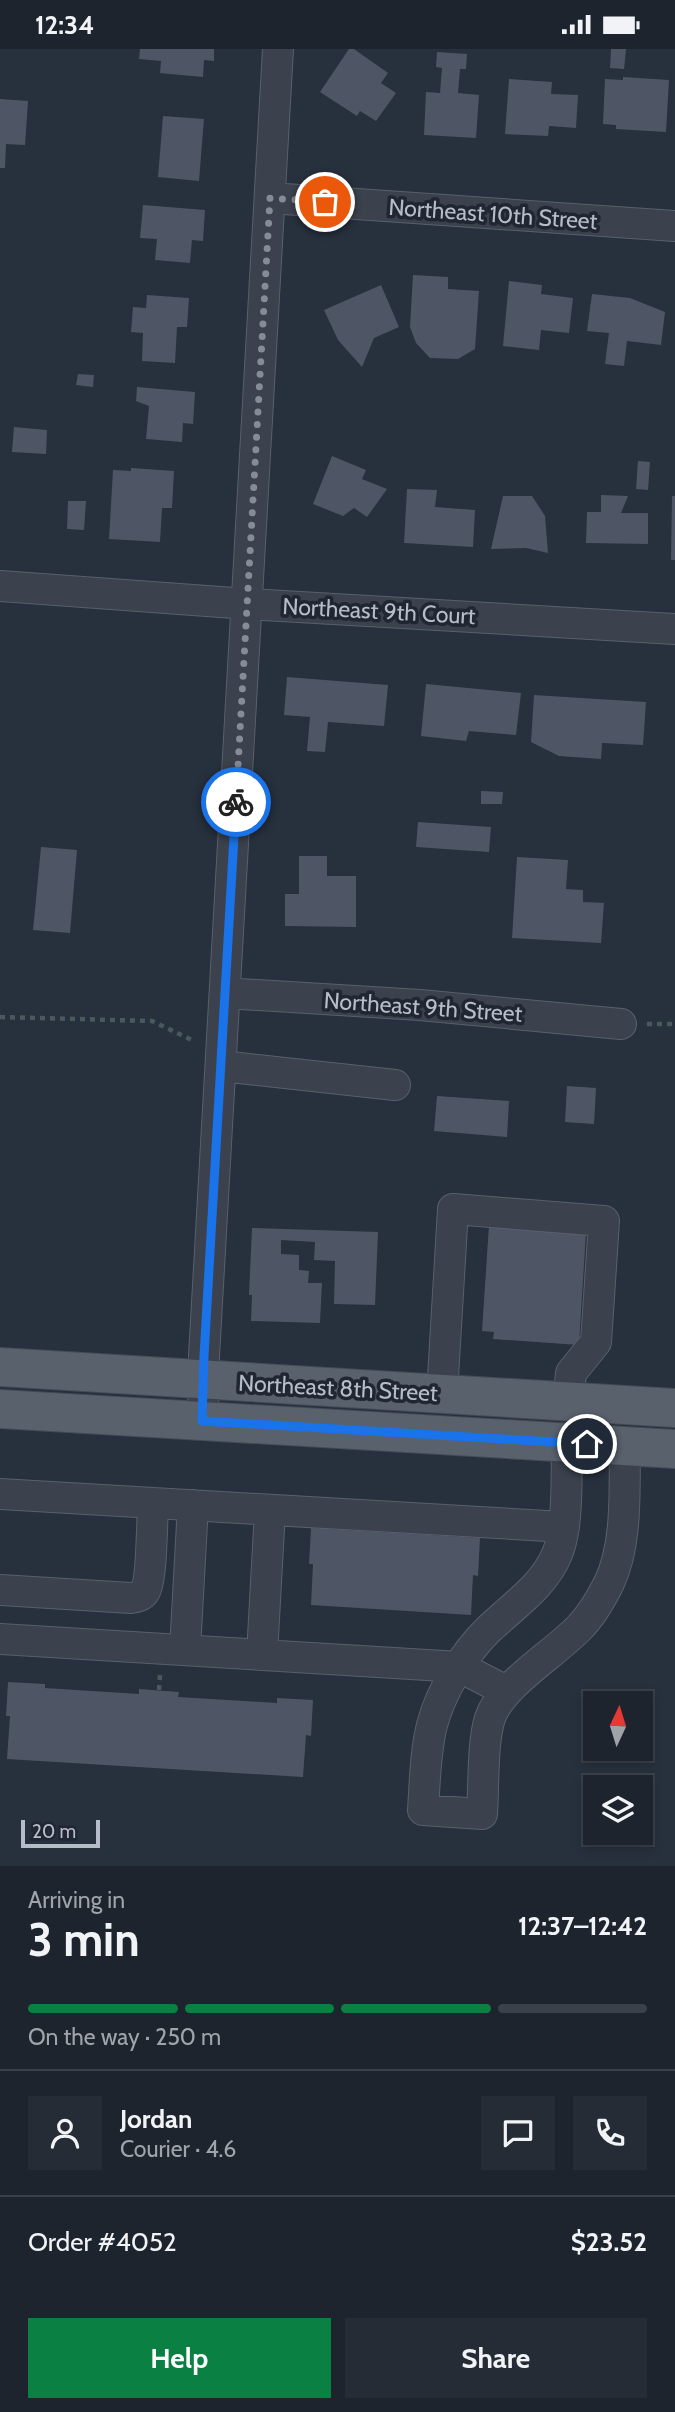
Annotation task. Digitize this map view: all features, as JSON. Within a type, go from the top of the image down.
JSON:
[{"type":"main road","name":"Northeast 8th Street","points":[[0,1367],[675,1409]]},
{"type":"main road","points":[[567,1442],[568,1402]]},
{"type":"main road","points":[[625,1446],[627,1405]]},
{"type":"main road","name":"Northeast 8th Street","points":[[0,1409],[675,1449]]},
{"type":"street","points":[[202,1421],[278,49]]},
{"type":"street","name":"Northeast 10th Street","points":[[270,198],[675,226]]},
{"type":"street","name":"Northeast 9th Court","points":[[0,586],[248,604],[675,629]]},
{"type":"street","name":"Northeast 9th Street","points":[[225,993],[420,1005],[621,1024]]},
{"type":"street","points":[[221,1060],[395,1085]]},
{"type":"street","points":[[442,1394],[453,1209],[604,1221],[596,1342],[571,1373],[568,1402]]},
{"type":"street","points":[[567,1442],[564,1527],[558,1553],[543,1579],[488,1630],[460,1667],[439,1705],[432,1724],[425,1770],[423,1810],[482,1814],[488,1726],[494,1709],[506,1691],[581,1627],[608,1584],[618,1556],[621,1535],[625,1446]]},
{"type":"street","points":[[0,1494],[564,1527]]},
{"type":"street","points":[[0,1590],[131,1598],[139,1596],[144,1592],[148,1580],[153,1503]]},
{"type":"street","points":[[185,1650],[193,1505]]},
{"type":"street","points":[[262,1654],[270,1510]]},
{"type":"street","points":[[0,1639],[460,1667],[506,1691]]},
{"type":"path","points":[[0,1017],[152,1021],[221,1060]]},
{"type":"building","points":[[140,49],[214,49],[214,61],[204,60],[203,77],[160,73],[161,61],[139,59]]},
{"type":"building","points":[[349,49],[354,49],[388,73],[381,83],[396,93],[376,121],[360,111],[357,116],[320,92]]},
{"type":"building","points":[[611,49],[626,49],[624,69],[610,68]]},
{"type":"building","points":[[437,52],[467,54],[466,69],[460,69],[458,93],[479,95],[476,138],[424,135],[426,92],[440,93],[442,68],[436,67]]},
{"type":"building","points":[[623,77],[669,80],[666,132],[616,129],[616,125],[603,124],[605,79],[623,80]]},
{"type":"building","points":[[509,79],[552,82],[551,94],[578,95],[576,128],[549,126],[548,136],[505,134]]},
{"type":"building","points":[[0,99],[28,101],[25,145],[6,144],[5,168],[0,168]]},
{"type":"building","points":[[163,116],[204,119],[199,181],[158,177]]},
{"type":"building","points":[[143,205],[205,210],[203,241],[192,240],[190,263],[155,260],[157,239],[140,238]]},
{"type":"building","points":[[413,275],[448,277],[448,289],[479,291],[475,349],[458,359],[430,358],[416,343],[410,327]]},
{"type":"building","points":[[509,281],[542,285],[541,294],[573,298],[569,333],[541,330],[539,350],[503,346]]},
{"type":"building","points":[[381,285],[399,327],[374,338],[362,367],[338,340],[324,310]]},
{"type":"building","points":[[592,294],[630,298],[665,312],[661,345],[627,341],[624,366],[605,364],[609,333],[587,331]]},
{"type":"building","points":[[147,295],[189,298],[187,327],[177,327],[175,363],[142,361],[143,333],[131,332],[133,307],[146,308]]},
{"type":"building","points":[[78,374],[94,375],[93,387],[76,385]]},
{"type":"building","points":[[137,387],[195,392],[193,424],[183,423],[182,442],[146,439],[149,406],[136,401]]},
{"type":"building","points":[[14,427],[47,430],[46,454],[12,452]]},
{"type":"building","points":[[332,456],[366,470],[362,479],[387,489],[367,517],[354,508],[343,516],[313,504]]},
{"type":"building","points":[[638,461],[650,462],[648,490],[636,489]]},
{"type":"building","points":[[131,468],[174,471],[172,508],[162,508],[160,542],[109,539],[113,470],[131,471]]},
{"type":"building","points":[[407,489],[437,490],[435,507],[475,510],[473,547],[404,543]]},
{"type":"building","points":[[601,495],[628,496],[621,513],[648,513],[648,544],[586,543],[587,512],[601,512]]},
{"type":"building","points":[[503,496],[532,496],[545,516],[548,553],[526,548],[491,549]]},
{"type":"building","points":[[672,496],[675,496],[675,560],[671,560]]},
{"type":"building","points":[[68,501],[86,501],[84,530],[67,529]]},
{"type":"building","points":[[287,677],[388,685],[384,726],[328,722],[325,752],[307,751],[310,717],[284,715]]},
{"type":"building","points":[[426,684],[521,693],[516,735],[469,731],[466,741],[421,736]]},
{"type":"building","points":[[534,695],[646,702],[643,745],[602,743],[601,759],[559,756],[531,742]]},
{"type":"building","points":[[481,791],[503,792],[502,804],[481,804]]},
{"type":"building","points":[[418,822],[491,827],[489,852],[416,847]]},
{"type":"building","points":[[41,847],[77,850],[70,933],[33,930]]},
{"type":"building","points":[[299,856],[327,856],[327,876],[356,876],[356,927],[285,926],[285,894],[299,894]]},
{"type":"building","points":[[517,857],[568,860],[566,889],[583,890],[583,902],[604,903],[601,943],[512,938]]},
{"type":"building","points":[[567,1086],[596,1088],[594,1124],[565,1122]]},
{"type":"building","points":[[437,1096],[509,1101],[507,1137],[434,1131]]},
{"type":"building","points":[[489,1225],[586,1232],[579,1345],[493,1339],[494,1332],[482,1331]]},
{"type":"building","points":[[252,1228],[378,1232],[375,1305],[334,1304],[335,1261],[314,1260],[315,1242],[281,1240],[281,1254],[299,1255],[299,1270],[309,1271],[308,1283],[322,1283],[320,1323],[251,1321],[252,1295],[249,1295]]},
{"type":"building","points":[[311,1528],[480,1538],[478,1576],[473,1575],[471,1615],[311,1605]]},
{"type":"building","points":[[8,1682],[45,1684],[45,1688],[139,1694],[139,1689],[179,1692],[178,1697],[277,1703],[277,1698],[313,1700],[311,1736],[306,1735],[303,1777],[7,1759],[10,1716],[6,1716]]},
{"type":"way so far","points":[[236,802],[270,198],[325,202]]},
{"type":"route","points":[[236,802],[202,1421],[587,1444]]}]
